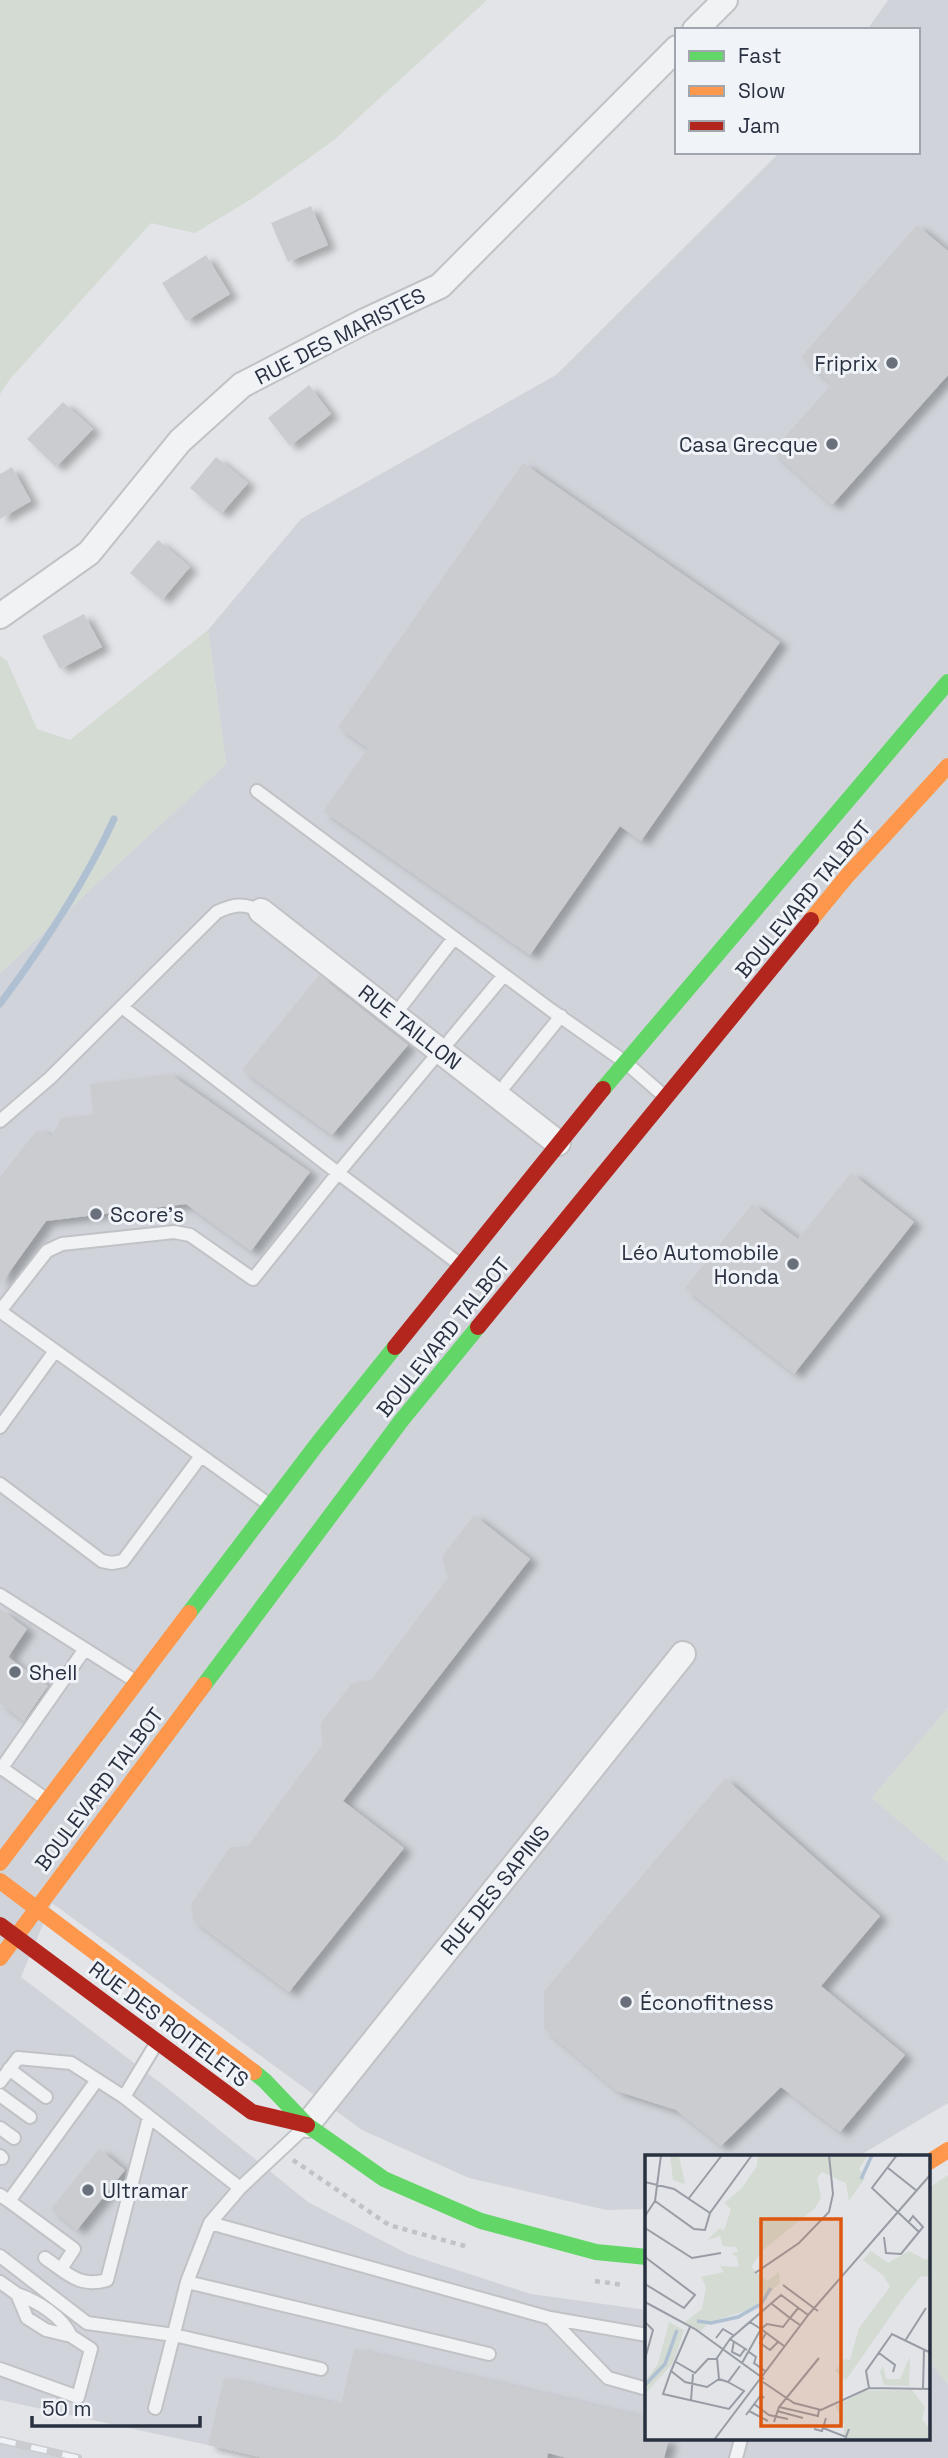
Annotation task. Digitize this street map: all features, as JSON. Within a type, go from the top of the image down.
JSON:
[{"type":"main road","name":"BOULEVARD TALBOT","points":[[0,1863],[270,1506],[460,1264],[625,1062],[948,682]]},
{"type":"main road","name":"BOULEVARD TALBOT","points":[[0,1958],[401,1421],[847,876],[948,766]]},
{"type":"main road","name":"RUE DES ROITELETS","points":[[0,1881],[37,1907],[167,2028],[252,2112],[307,2125]]},
{"type":"main road","name":"RUE DES ROITELETS","points":[[0,1925],[167,2028],[265,2081],[307,2125],[384,2179],[481,2221],[596,2252],[645,2257]]},
{"type":"main road","points":[[930,2161],[948,2150]]},
{"type":"street","points":[[697,28],[725,0]]},
{"type":"street","name":"RUE DES MARISTES","points":[[0,616],[89,554],[180,441],[242,385],[365,321],[440,286],[675,50]]},
{"type":"street","name":"RUE TAILLON","points":[[261,911],[445,1045],[558,1143]]},
{"type":"street","name":"RUE DES SAPINS","points":[[307,2125],[683,1654]]},
{"type":"lane","points":[[257,791],[625,1062],[666,1097]]},
{"type":"lane","points":[[0,1121],[50,1078],[217,912],[233,905],[248,905],[261,911]]},
{"type":"lane","points":[[403,1004],[454,938]]},
{"type":"lane","points":[[270,1506],[0,1311],[47,1251],[62,1244],[174,1233],[190,1236],[253,1279],[504,975]]},
{"type":"lane","points":[[122,1007],[460,1264]]},
{"type":"lane","points":[[506,1084],[561,1016]]},
{"type":"lane","points":[[0,1427],[55,1351]]},
{"type":"lane","points":[[0,1484],[102,1561],[112,1563],[123,1561],[201,1456]]},
{"type":"lane","points":[[0,1595],[137,1682]]},
{"type":"lane","points":[[47,1800],[1,1768],[85,1649]]},
{"type":"lane","points":[[124,2097],[167,2028]]},
{"type":"lane","points":[[0,2082],[18,2058],[71,2063],[124,2097],[240,2188]]},
{"type":"lane","points":[[9,2069],[46,2098]]},
{"type":"lane","points":[[61,2269],[74,2249],[5,2198],[66,2113],[97,2080]]},
{"type":"lane","points":[[0,2095],[30,2117]]},
{"type":"lane","points":[[45,2258],[79,2282],[107,2280],[149,2117]]},
{"type":"lane","points":[[155,2408],[187,2282],[210,2223],[240,2188],[307,2125]]},
{"type":"lane","points":[[0,2128],[14,2138]]},
{"type":"lane","points":[[210,2223],[550,2318],[645,2334]]},
{"type":"lane","points":[[0,2256],[88,2323],[174,2335],[320,2369]]},
{"type":"lane","points":[[0,2281],[17,2294],[27,2318],[46,2330],[71,2336],[91,2349],[78,2397],[0,2369]]},
{"type":"lane","points":[[187,2282],[489,2354]]},
{"type":"lane","points":[[550,2318],[608,2378],[645,2388]]},
{"type":"lane","points":[[736,2458],[741,2440]]},
{"type":"shaded area","points":[[0,0],[487,0],[334,140],[253,198],[195,233],[151,223],[10,379],[0,394]]},
{"type":"shaded area","points":[[888,0],[948,0],[948,1708],[872,1798],[948,1862],[948,2103],[860,2155],[645,2155],[645,2209],[606,2210],[469,2178],[362,2130],[52,1903],[21,1977],[171,2091],[308,2202],[408,2254],[531,2294],[645,2310],[645,2440],[930,2440],[930,2362],[948,2384],[948,2458],[268,2458],[0,2400],[0,973],[226,764],[208,630],[301,519],[556,375],[778,154],[920,154],[920,28],[868,28]]},
{"type":"shaded area","points":[[208,630],[226,764],[0,973],[0,656],[7,661],[37,729],[70,740]]},
{"type":"shaded area","points":[[948,1708],[948,1862],[872,1798]]},
{"type":"shaded area","points":[[948,2175],[948,2384],[930,2362],[930,2187]]},
{"type":"shaded area","points":[[0,2440],[78,2458],[0,2458]]},
{"type":"building","points":[[311,206],[328,245],[288,262],[271,223]]},
{"type":"building","points":[[917,225],[948,251],[948,375],[832,505],[772,451],[832,384],[801,357]]},
{"type":"building","points":[[206,255],[230,294],[186,321],[162,283]]},
{"type":"building","points":[[309,385],[331,414],[290,446],[268,418]]},
{"type":"building","points":[[63,402],[93,429],[56,467],[27,439]]},
{"type":"building","points":[[216,457],[248,483],[221,514],[190,488]]},
{"type":"building","points":[[523,463],[780,642],[641,841],[620,826],[530,955],[323,811],[368,748],[338,727]]},
{"type":"building","points":[[12,467],[31,501],[0,519],[0,474]]},
{"type":"building","points":[[158,540],[190,567],[162,600],[130,573]]},
{"type":"building","points":[[84,614],[102,647],[60,669],[42,636]]},
{"type":"building","points":[[319,975],[408,1045],[332,1135],[242,1070]]},
{"type":"building","points":[[170,1074],[310,1172],[251,1251],[186,1204],[46,1221],[0,1285],[0,1177],[37,1130],[52,1136],[61,1118],[93,1115],[90,1084]]},
{"type":"building","name":"Léo Automobile Honda","points":[[851,1173],[914,1222],[794,1374],[685,1288],[752,1204],[798,1239]]},
{"type":"building","points":[[474,1515],[530,1559],[343,1801],[404,1848],[289,1992],[193,1920],[191,1904],[230,1847],[247,1847],[322,1745],[321,1723],[352,1683],[371,1680],[448,1578],[442,1557]]},
{"type":"building","name":"Shell","points":[[0,1609],[27,1629],[8,1657],[48,1686],[24,1721],[0,1703]]},
{"type":"building","points":[[725,1778],[880,1916],[821,1986],[905,2055],[840,2132],[781,2087],[721,2146],[676,2110],[617,2091],[544,2029],[544,1991]]},
{"type":"building","name":"Ultramar","points":[[99,2149],[125,2170],[77,2230],[51,2209]]},
{"type":"building","points":[[354,2349],[645,2418],[645,2440],[669,2440],[664,2458],[567,2458],[548,2453],[547,2458],[264,2458],[208,2445],[224,2378],[341,2405]]},
{"type":"waterway","points":[[0,1004],[62,914],[90,868],[114,819]]},
{"type":"railway","points":[[0,2440],[78,2458]]},
{"type":"traffic: fast","points":[[603,1089],[948,682]]},
{"type":"traffic: fast","points":[[204,1685],[401,1421],[478,1327]]},
{"type":"traffic: fast","points":[[189,1613],[395,1347]]},
{"type":"traffic: fast","points":[[254,2072],[307,2125],[384,2179],[481,2221],[596,2252],[645,2257]]},
{"type":"traffic: slow","points":[[811,920],[847,876],[948,766]]},
{"type":"traffic: slow","points":[[0,1863],[189,1613]]},
{"type":"traffic: slow","points":[[0,1958],[204,1685]]},
{"type":"traffic: slow","points":[[0,1881],[254,2072]]},
{"type":"traffic: slow","points":[[930,2161],[948,2150]]},
{"type":"traffic: jam","points":[[478,1327],[811,920]]},
{"type":"traffic: jam","points":[[395,1347],[603,1089]]},
{"type":"traffic: jam","points":[[0,1925],[252,2112],[307,2125]]},
{"type":"place","name":"Friprix","points":[[892,363]]},
{"type":"place","name":"Casa Grecque","points":[[832,444]]},
{"type":"place","name":"Score's","points":[[96,1214]]},
{"type":"place","name":"Léo Automobile Honda","points":[[793,1264]]},
{"type":"place","name":"Shell","points":[[15,1672]]},
{"type":"place","name":"Éconofitness","points":[[626,2002]]},
{"type":"place","name":"Ultramar","points":[[88,2190]]}]
